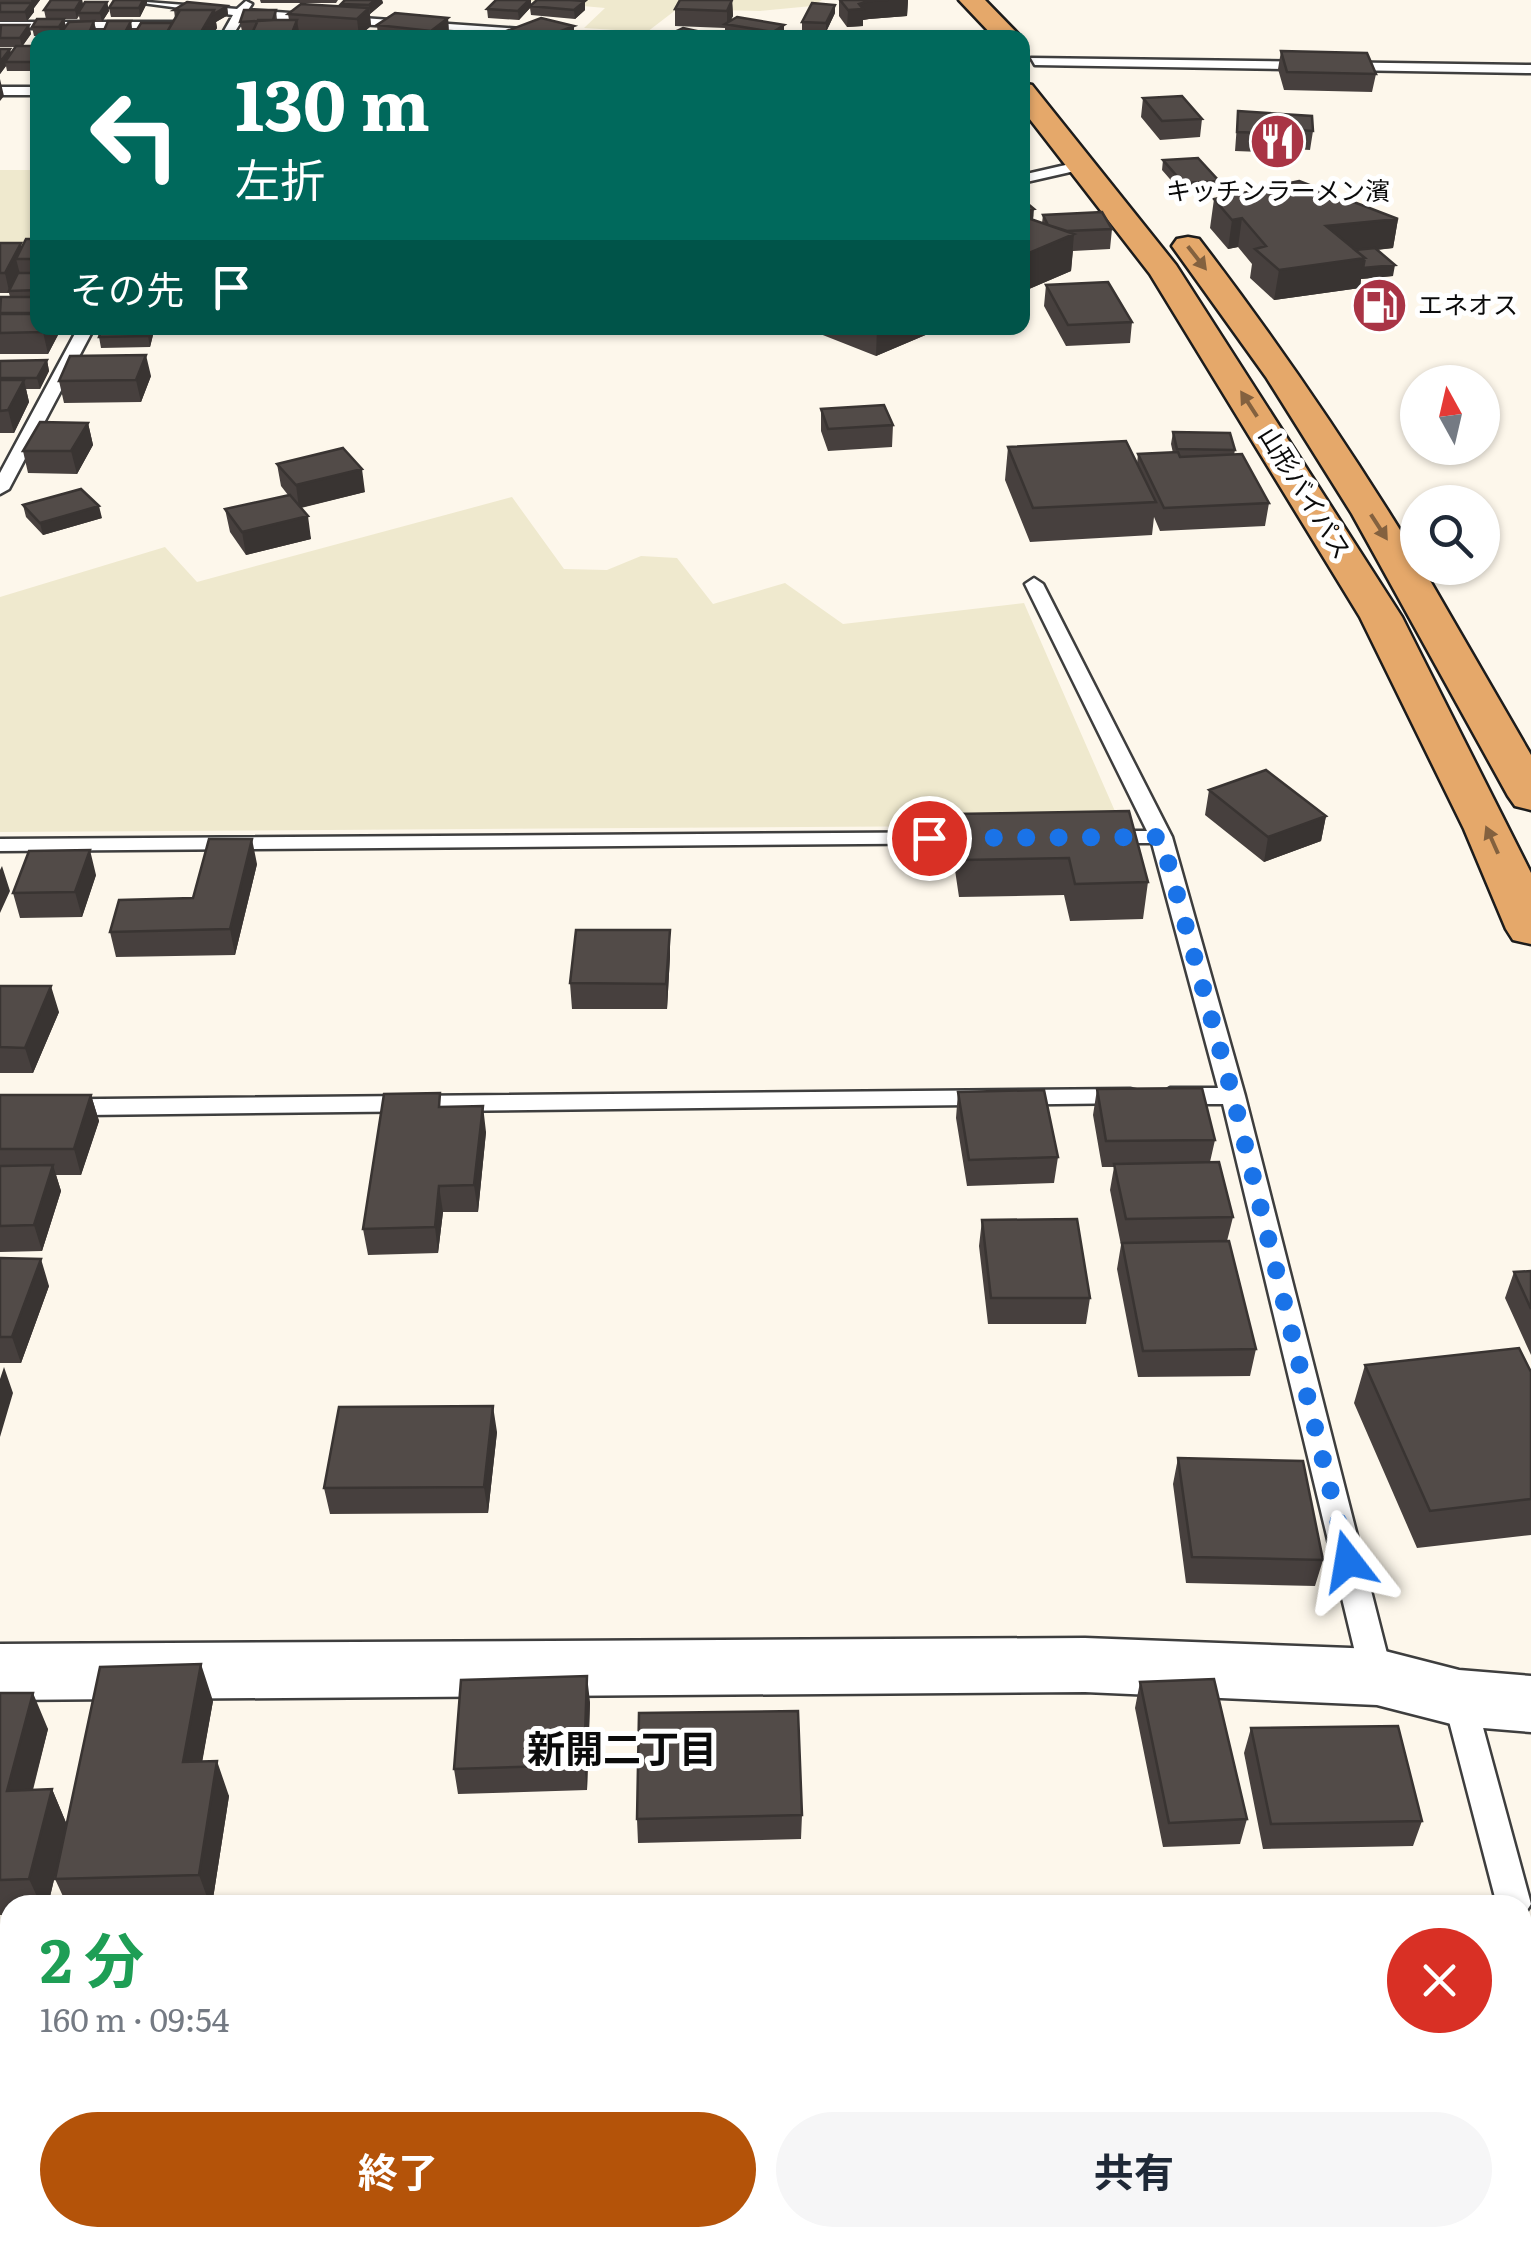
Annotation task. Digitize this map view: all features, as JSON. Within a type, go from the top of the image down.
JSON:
[{"type":"highway","name":"山形バイパス","points":[[962,8],[988,30]]},
{"type":"highway","name":"山形バイパス","points":[[1030,67],[1104,138],[1211,276],[1296,397],[1420,592],[1531,796]]},
{"type":"highway","name":"山形バイパス","points":[[1030,72],[1083,166],[1165,272],[1382,617],[1488,829],[1531,929]]},
{"type":"street","points":[[0,1672],[1085,1665],[1377,1677],[1459,1698],[1531,1704]]},
{"type":"lane","points":[[126,0],[242,13],[517,30]]},
{"type":"lane","points":[[228,30],[249,0]]},
{"type":"lane","points":[[211,25],[230,24]]},
{"type":"lane","points":[[0,25],[192,25]]},
{"type":"lane","points":[[1030,60],[1531,69]]},
{"type":"lane","points":[[0,91],[30,91]]},
{"type":"lane","points":[[1030,178],[1083,166]]},
{"type":"lane","points":[[0,490],[59,366],[81,335]]},
{"type":"lane","points":[[0,449],[22,448]]},
{"type":"lane","points":[[1034,584],[1161,837],[1233,1096],[1377,1677]]},
{"type":"lane","points":[[1082,838],[1161,837]]},
{"type":"lane","points":[[0,845],[1004,838]]},
{"type":"lane","points":[[0,1108],[1233,1096]]},
{"type":"lane","points":[[1459,1698],[1511,1895]]},
{"type":"shaded area","points":[[516,0],[822,0],[812,6],[760,11],[677,9],[650,30],[584,28],[605,8]]},
{"type":"shaded area","points":[[0,170],[30,170],[30,253],[0,253]]},
{"type":"shaded area","points":[[512,497],[564,569],[607,570],[641,556],[677,558],[713,604],[785,583],[843,624],[1024,603],[1121,825],[0,832],[0,597],[165,547],[197,582]]},
{"type":"building","points":[[51,0],[81,0],[75,10],[44,10]]},
{"type":"building","points":[[114,0],[143,0],[139,8],[109,8]]},
{"type":"building","points":[[345,0],[375,0],[369,5],[341,4]]},
{"type":"building","points":[[496,0],[529,0],[518,11],[487,9]]},
{"type":"building","points":[[537,0],[585,1],[574,10],[530,6]]},
{"type":"building","points":[[680,0],[732,0],[727,11],[675,9]]},
{"type":"building","points":[[840,0],[888,0],[869,1],[859,4],[863,9],[848,10]]},
{"type":"building","points":[[85,2],[107,2],[100,13],[78,13]]},
{"type":"building","points":[[187,2],[227,6],[214,14],[214,10],[174,10]]},
{"type":"building","points":[[0,3],[32,3],[25,12],[0,12]]},
{"type":"building","points":[[812,3],[835,5],[826,23],[802,22]]},
{"type":"building","points":[[301,4],[369,8],[357,19],[288,14]]},
{"type":"building","points":[[180,10],[214,10],[202,30],[168,30]]},
{"type":"building","points":[[244,10],[276,10],[273,20],[240,22]]},
{"type":"building","points":[[395,13],[448,18],[432,30],[377,25]]},
{"type":"building","points":[[737,17],[784,25],[776,30],[761,30],[725,24]]},
{"type":"building","points":[[541,18],[574,26],[564,30],[509,30]]},
{"type":"building","points":[[37,19],[64,19],[59,27],[32,27]]},
{"type":"building","points":[[258,20],[297,20],[293,30],[254,30]]},
{"type":"building","points":[[94,21],[90,30],[63,30],[69,22]]},
{"type":"building","points":[[108,21],[131,21],[126,30],[104,30]]},
{"type":"building","points":[[141,23],[172,23],[168,30],[137,30]]},
{"type":"building","points":[[1,25],[29,25],[20,38],[0,38]]},
{"type":"building","points":[[16,46],[30,46],[30,62],[5,62]]},
{"type":"building","points":[[0,49],[10,49],[0,62]]},
{"type":"building","points":[[1281,51],[1367,53],[1376,74],[1287,72]]},
{"type":"building","points":[[1182,96],[1202,119],[1162,121],[1143,98]]},
{"type":"building","points":[[1238,111],[1312,116],[1313,131],[1264,128],[1264,133],[1237,132]]},
{"type":"building","points":[[1198,158],[1219,181],[1183,183],[1163,160]]},
{"type":"building","points":[[1299,181],[1398,219],[1326,226],[1365,258],[1279,270],[1255,249],[1266,246],[1242,218],[1232,220],[1214,199]]},
{"type":"building","points":[[1102,212],[1112,229],[1067,231],[1048,225],[1043,215]]},
{"type":"building","points":[[1030,219],[1074,234],[1030,253]]},
{"type":"building","points":[[26,239],[30,239],[30,259],[16,259]]},
{"type":"building","points":[[0,243],[21,243],[5,273],[0,273]]},
{"type":"building","points":[[1375,248],[1395,265],[1363,268],[1365,258],[1355,250]]},
{"type":"building","points":[[18,273],[30,273],[30,290],[9,291]]},
{"type":"building","points":[[1108,282],[1132,322],[1068,325],[1046,285]]},
{"type":"building","points":[[1,297],[30,297],[30,313],[0,313]]},
{"type":"building","points":[[0,314],[30,314],[30,332],[0,333]]},
{"type":"building","points":[[100,335],[148,335],[148,336]]},
{"type":"building","points":[[146,355],[136,380],[59,381],[70,356]]},
{"type":"building","points":[[47,360],[37,378],[0,378],[0,361]]},
{"type":"building","points":[[0,380],[24,380],[8,410],[0,411]]},
{"type":"building","points":[[884,405],[893,425],[828,429],[821,409]]},
{"type":"building","points":[[40,422],[88,423],[71,451],[23,451]]},
{"type":"building","points":[[1173,432],[1230,433],[1235,450],[1177,449]]},
{"type":"building","points":[[1126,441],[1156,502],[1033,508],[1008,447]]},
{"type":"building","points":[[343,448],[362,469],[296,485],[277,464]]},
{"type":"building","points":[[1178,452],[1180,457],[1242,454],[1269,503],[1164,508],[1138,454]]},
{"type":"building","points":[[81,489],[99,506],[40,523],[23,505]]},
{"type":"building","points":[[290,495],[308,516],[242,532],[225,509]]},
{"type":"building","points":[[1266,770],[1326,816],[1268,837],[1209,790]]},
{"type":"building","points":[[1129,811],[1148,882],[1075,884],[1069,858],[962,860],[954,814]]},
{"type":"building","points":[[209,839],[252,839],[230,929],[110,932],[119,900],[193,898]]},
{"type":"building","points":[[90,850],[75,892],[13,893],[29,851]]},
{"type":"building","points":[[576,930],[670,930],[666,984],[570,983]]},
{"type":"building","points":[[0,986],[51,986],[25,1048],[0,1047]]},
{"type":"building","points":[[1202,1088],[1215,1140],[1106,1141],[1097,1089]]},
{"type":"building","points":[[1044,1090],[1058,1157],[969,1160],[958,1092]]},
{"type":"building","points":[[440,1093],[439,1107],[483,1106],[474,1185],[439,1186],[435,1227],[363,1229],[384,1094]]},
{"type":"building","points":[[0,1095],[91,1095],[74,1149],[0,1149]]},
{"type":"building","points":[[1219,1162],[1233,1217],[1126,1219],[1114,1164]]},
{"type":"building","points":[[53,1165],[34,1225],[0,1226],[0,1166]]},
{"type":"building","points":[[1077,1219],[1090,1298],[991,1298],[982,1220]]},
{"type":"building","points":[[1229,1241],[1256,1349],[1143,1351],[1122,1243]]},
{"type":"building","points":[[0,1258],[41,1259],[12,1337],[0,1337]]},
{"type":"building","points":[[1531,1271],[1531,1309],[1514,1272]]},
{"type":"building","points":[[1519,1348],[1531,1372],[1531,1499],[1430,1511],[1365,1365]]},
{"type":"building","points":[[493,1406],[484,1487],[324,1488],[339,1407]]},
{"type":"building","points":[[1178,1458],[1303,1461],[1323,1560],[1192,1557]]},
{"type":"building","points":[[201,1664],[183,1762],[217,1761],[199,1875],[55,1879],[100,1667]]},
{"type":"building","points":[[587,1676],[584,1765],[454,1769],[461,1680]]},
{"type":"building","points":[[1214,1679],[1247,1819],[1169,1823],[1140,1682]]},
{"type":"building","points":[[0,1693],[33,1693],[7,1791],[52,1789],[29,1879],[0,1880]]},
{"type":"building","points":[[798,1711],[802,1815],[637,1819],[639,1713]]},
{"type":"building","points":[[1398,1726],[1422,1821],[1271,1824],[1251,1728]]},
{"type":"place","name":"キッチンラーメン濱","points":[[1278,142]]},
{"type":"place","name":"エネオス","points":[[1379,305]]},
{"type":"district","name":"新開二丁目","points":[[622,1750]]},
{"type":"route","points":[[929,838],[1161,837],[1233,1096],[1348,1561]]}]
